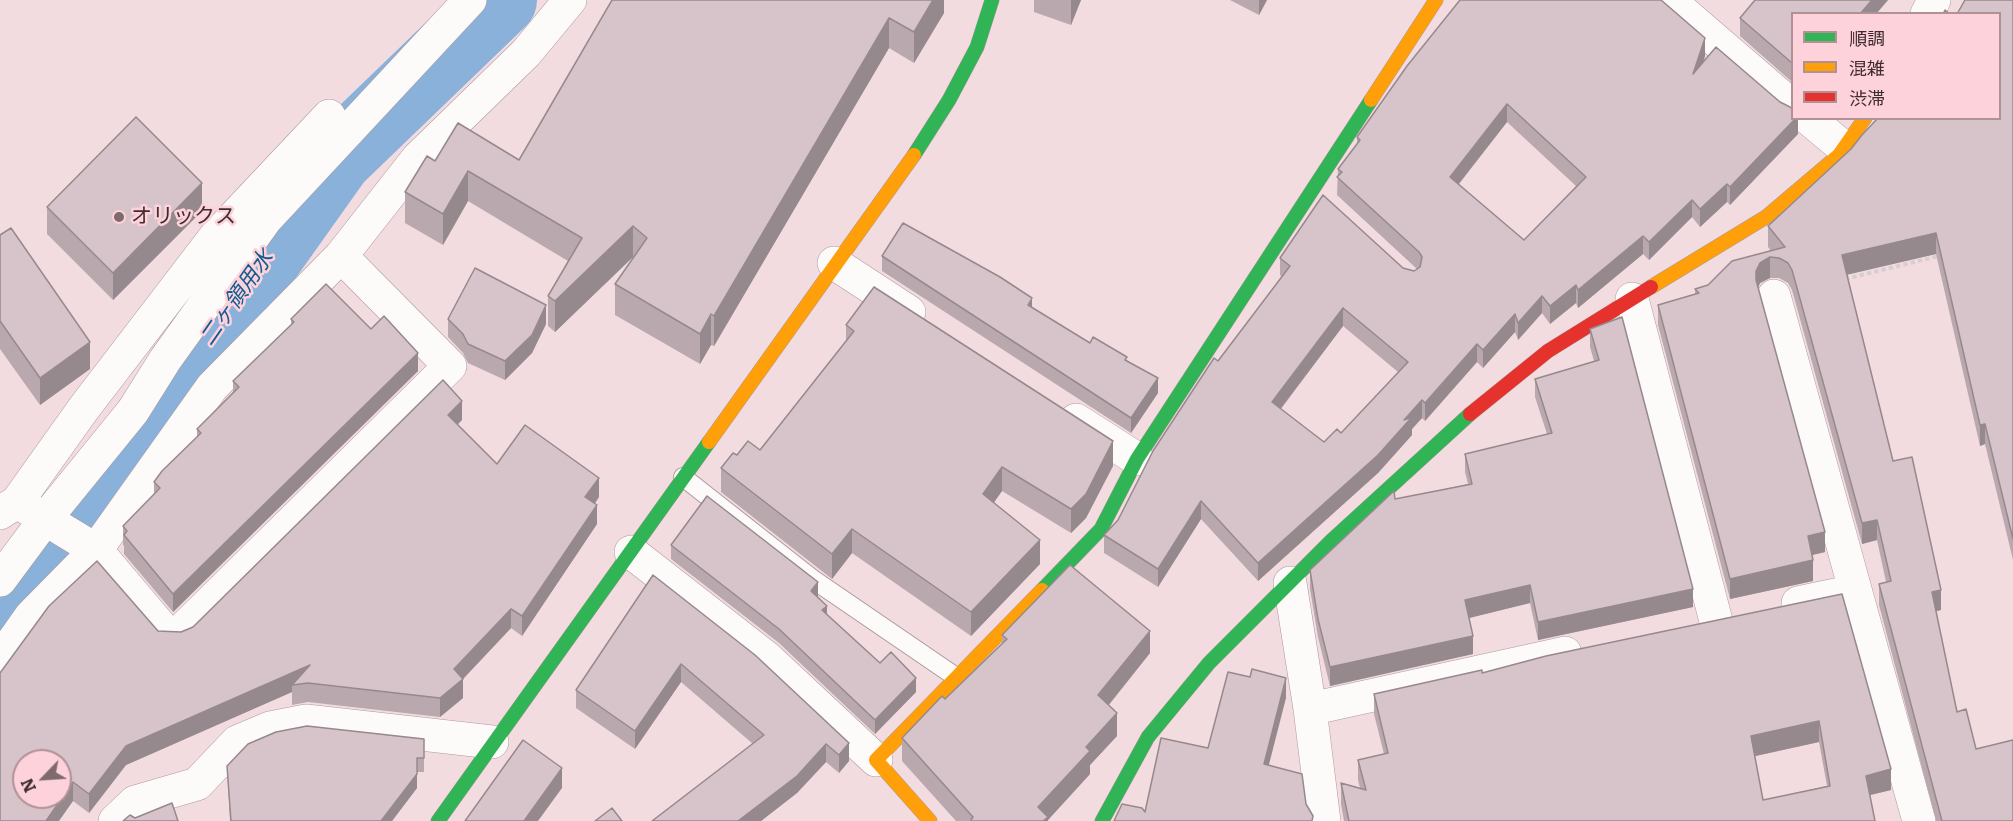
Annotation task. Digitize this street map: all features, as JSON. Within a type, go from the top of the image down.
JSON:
[{"type":"street","points":[[341,255],[450,366],[180,632],[166,633],[88,545],[48,520],[9,507],[215,237],[439,0]]},
{"type":"street","points":[[0,580],[133,411],[165,360],[266,219],[470,0]]},
{"type":"street","points":[[0,660],[31,616],[212,387],[341,255],[418,158],[526,53],[570,0]]},
{"type":"street","points":[[438,821],[834,263],[913,157],[949,100],[977,47],[992,0]]},
{"type":"street","points":[[876,760],[956,677],[1002,634],[1101,530],[1137,459],[1319,194],[1436,0]]},
{"type":"street","points":[[1669,0],[1791,105]]},
{"type":"street","points":[[1810,120],[1844,148]]},
{"type":"street","points":[[1102,821],[1148,737],[1209,663],[1331,541],[1487,399],[1548,351],[1767,218],[1844,148],[1864,120]]},
{"type":"street","points":[[834,263],[932,327]]},
{"type":"street","points":[[1774,296],[1919,821]]},
{"type":"street","points":[[1632,299],[1704,623],[1855,591]]},
{"type":"street","points":[[1049,402],[1137,459]]},
{"type":"street","points":[[631,552],[767,658],[876,760],[930,821]]},
{"type":"street","points":[[1290,583],[1310,709],[1324,821]]},
{"type":"street","points":[[1310,709],[1599,646]]},
{"type":"street","points":[[115,821],[135,802],[196,784],[237,742],[270,728],[306,721],[492,742]]},
{"type":"lane","points":[[683,477],[814,580],[956,677]]},
{"type":"path","points":[[1842,280],[1945,255]]},
{"type":"building","points":[[612,0],[933,0],[914,32],[889,18],[714,316],[711,314],[700,334],[615,284],[647,238],[633,226],[555,301],[548,296],[582,238],[468,171],[443,214],[405,192],[427,156],[435,161],[458,123],[519,160]]},
{"type":"building","points":[[1460,0],[1661,0],[1705,38],[1693,74],[1716,47],[1780,102],[1790,107],[1791,120],[1794,120],[1730,187],[1727,184],[1700,209],[1692,200],[1649,242],[1643,236],[1578,290],[1576,285],[1550,306],[1542,296],[1518,323],[1515,314],[1483,350],[1477,344],[1425,403],[1422,400],[1404,420],[1412,417],[1378,455],[1258,563],[1201,501],[1158,569],[1104,535],[1118,520],[1153,451],[1214,358],[1218,361],[1290,266],[1280,258],[1323,195],[1403,268],[1414,271],[1420,267],[1422,257],[1419,252],[1337,177],[1342,172],[1338,169],[1360,140],[1357,137],[1407,66]],"holes":[[[1507,104],[1586,177],[1524,240],[1450,177]],[[1343,308],[1408,362],[1341,433],[1337,429],[1324,442],[1272,402]]]},
{"type":"building","points":[[1755,0],[1872,0],[1862,12],[1791,12],[1791,62],[1740,18]]},
{"type":"building","points":[[1965,0],[2013,0],[2013,539],[1985,424],[1980,425],[1936,233],[1842,255],[1893,461],[1912,457],[1941,590],[1932,592],[1957,712],[1966,709],[1976,749],[2013,740],[2013,821],[1942,821],[1879,584],[1891,581],[1877,520],[1862,523],[1792,270],[1788,263],[1779,258],[1770,257],[1760,263],[1756,271],[1756,280],[1825,532],[1808,536],[1813,560],[1730,579],[1658,305],[1699,293],[1695,289],[1708,285],[1732,261],[1785,247],[1768,226],[1851,149],[1876,120],[2001,120],[2001,12],[1958,12]]},
{"type":"building","points":[[136,117],[202,183],[113,273],[47,207]]},
{"type":"building","points":[[903,223],[1000,277],[1032,298],[1028,305],[1090,343],[1093,337],[1127,357],[1125,360],[1158,378],[1131,418],[882,256]]},
{"type":"building","points":[[11,228],[90,342],[40,378],[0,321],[0,235]]},
{"type":"building","points":[[475,268],[546,305],[532,335],[505,361],[468,344],[463,334],[448,319]]},
{"type":"building","points":[[326,284],[371,329],[384,316],[418,353],[173,594],[124,535],[127,531],[123,526],[160,488],[154,482],[162,471],[201,433],[197,429],[239,387],[233,381],[294,322],[291,319]]},
{"type":"building","points":[[874,287],[1113,441],[1086,494],[1071,509],[1002,467],[983,494],[1040,540],[971,612],[852,529],[832,554],[721,468],[733,453],[737,455],[748,441],[760,450],[854,331],[846,325]]},
{"type":"building","points":[[1622,317],[1693,589],[1538,622],[1530,585],[1465,600],[1473,636],[1330,667],[1318,619],[1310,570],[1394,491],[1395,499],[1472,484],[1465,454],[1552,433],[1535,379],[1599,360],[1590,329]]},
{"type":"building","points":[[443,380],[462,401],[448,415],[497,464],[525,425],[599,478],[585,497],[597,505],[522,616],[511,609],[454,669],[463,679],[440,698],[308,683],[292,685],[310,665],[126,746],[89,794],[72,783],[72,749],[12,749],[12,809],[54,809],[46,821],[0,821],[0,673],[49,606],[97,561],[158,631],[181,632],[193,627]]},
{"type":"building","points":[[707,496],[818,582],[811,591],[827,606],[822,610],[880,663],[891,652],[916,678],[875,720],[779,629],[671,545]]},
{"type":"building","points":[[1070,565],[1150,631],[1098,695],[1117,713],[1086,747],[1090,751],[1038,807],[1048,817],[1043,821],[972,821],[973,817],[902,738],[942,696],[945,699],[1007,639],[1002,635]]},
{"type":"building","points":[[653,575],[755,655],[849,743],[839,755],[826,744],[797,776],[738,821],[652,821],[764,735],[681,664],[635,731],[576,690]]},
{"type":"building","points":[[1842,594],[1891,769],[1866,776],[1875,821],[1349,821],[1341,783],[1366,790],[1358,760],[1388,753],[1374,694],[1482,670],[1482,673],[1546,656]],"holes":[[[1819,721],[1830,786],[1763,800],[1751,736]]]},
{"type":"building","points":[[1252,669],[1286,678],[1264,764],[1302,774],[1306,804],[1313,816],[1312,821],[1114,821],[1122,804],[1142,808],[1145,812],[1161,738],[1208,748],[1228,672],[1250,677]]},
{"type":"building","points":[[307,726],[424,739],[424,758],[417,758],[417,774],[381,821],[231,821],[227,766],[248,744],[276,732]]},
{"type":"building","points":[[523,740],[562,768],[524,821],[465,821]]},
{"type":"building","points":[[172,803],[178,821],[123,821],[130,815],[135,818]]},
{"type":"building","points":[[612,808],[622,821],[595,821]]},
{"type":"waterway","name":"二ヶ領用水","points":[[0,620],[165,400],[337,158],[501,0]]},
{"type":"traffic: fast","points":[[914,155],[949,100],[977,47],[992,0]]},
{"type":"traffic: fast","points":[[1042,590],[1101,529],[1137,459],[1371,100]]},
{"type":"traffic: fast","points":[[1102,821],[1148,737],[1209,663],[1331,541],[1470,414]]},
{"type":"traffic: fast","points":[[438,821],[709,442]]},
{"type":"traffic: slow","points":[[1371,100],[1436,0]]},
{"type":"traffic: slow","points":[[1651,287],[1766,217],[1839,155],[1864,120]]},
{"type":"traffic: slow","points":[[709,442],[914,155]]},
{"type":"traffic: slow","points":[[930,821],[876,760],[1042,590]]},
{"type":"traffic: jam","points":[[1470,414],[1548,351],[1651,287]]},
{"type":"place","name":"オリックス","points":[[119,217]]}]
